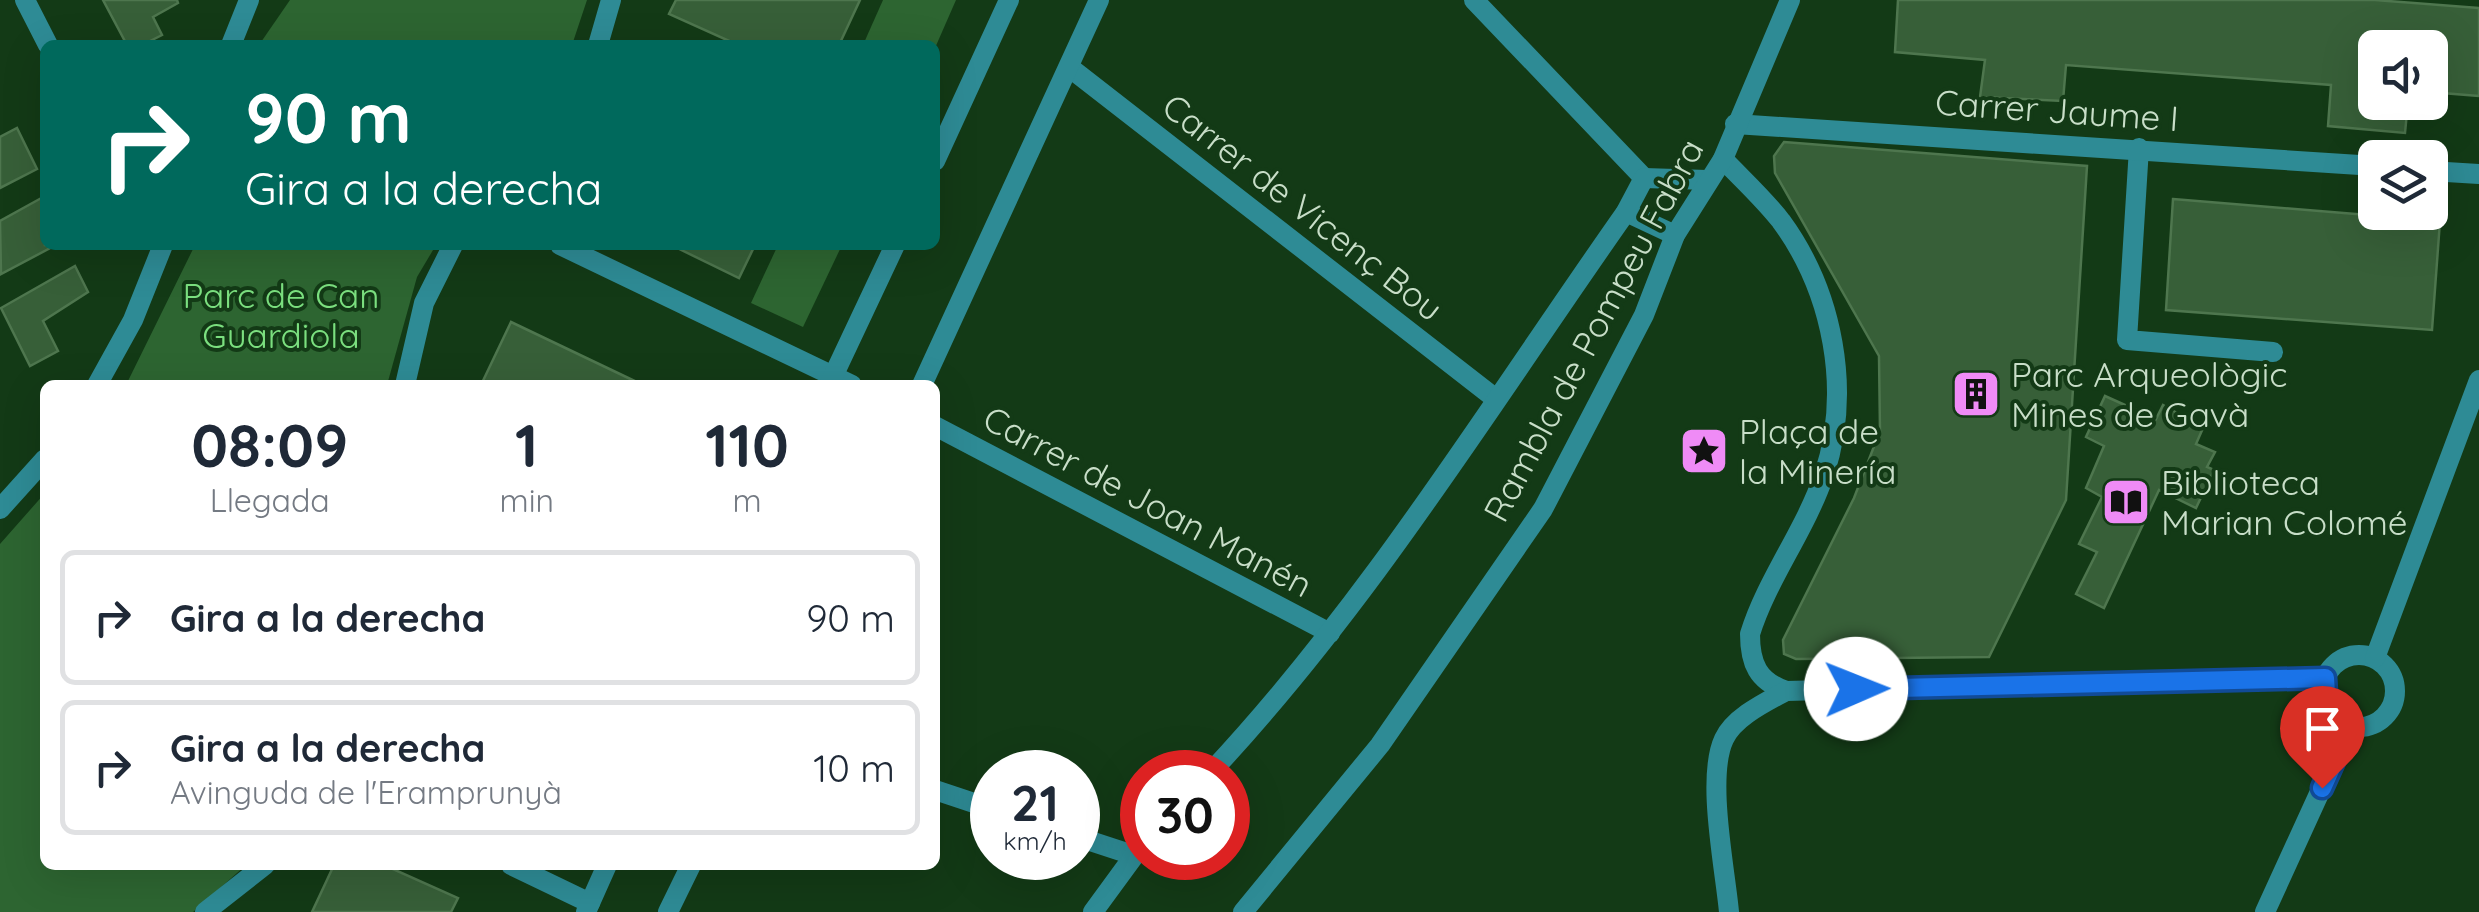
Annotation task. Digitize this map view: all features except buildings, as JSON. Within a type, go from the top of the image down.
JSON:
[{"type":"street","points":[[25,0],[45,40]]},
{"type":"street","points":[[233,40],[249,0]]},
{"type":"street","points":[[599,40],[611,0]]},
{"type":"street","points":[[940,150],[1008,0]]},
{"type":"street","points":[[924,380],[1099,0]]},
{"type":"street","points":[[1474,0],[1644,178],[1707,180]]},
{"type":"street","name":"Rambla de Pompeu Fabra","points":[[1243,912],[1380,745],[1543,508],[1644,314],[1676,235],[1723,159],[1790,0]]},
{"type":"street","name":"Carrer de Vicenç Bou","points":[[1069,67],[1496,399]]},
{"type":"street","name":"Carrer Jaume I","points":[[1735,124],[2358,165]]},
{"type":"street","points":[[2139,148],[2127,340],[2273,352]]},
{"type":"street","points":[[1723,159],[1780,219],[1804,257],[1827,310],[1835,363],[1836,419],[1824,475],[1750,634],[1750,658],[1765,683],[1786,691],[2325,678],[2346,657],[2375,658],[2390,672],[2395,700],[2378,722],[2350,726],[2327,708],[2325,678]]},
{"type":"street","points":[[2448,172],[2479,174]]},
{"type":"street","points":[[1230,750],[1330,632],[1418,518],[1626,212],[1644,178]]},
{"type":"street","points":[[1626,212],[1676,235]]},
{"type":"street","points":[[147,250],[155,267]]},
{"type":"street","points":[[99,380],[133,320],[161,250]]},
{"type":"street","points":[[406,380],[424,303],[450,250]]},
{"type":"street","points":[[570,250],[834,380]]},
{"type":"street","points":[[839,380],[893,250]]},
{"type":"street","points":[[2375,658],[2479,380]]},
{"type":"street","name":"Carrer de Joan Manén","points":[[940,429],[1330,632]]},
{"type":"street","points":[[0,508],[40,464]]},
{"type":"street","points":[[1729,912],[1717,771],[1724,737],[1756,707],[1786,691]]},
{"type":"street","points":[[2264,912],[2350,726]]},
{"type":"street","points":[[940,792],[970,802]]},
{"type":"street","points":[[205,912],[259,870]]},
{"type":"street","points":[[520,870],[588,907],[606,870]]},
{"type":"street","points":[[668,912],[689,870]]},
{"type":"street","points":[[1093,912],[1120,875]]},
{"type":"green space","points":[[290,0],[587,0],[574,40],[262,40]]},
{"type":"green space","points":[[883,0],[956,0],[938,40],[865,40]]},
{"type":"green space","name":"Parc de Can Guardiola","points":[[193,250],[433,250],[417,277],[388,380],[128,380]]},
{"type":"green space","points":[[776,250],[840,250],[803,327],[751,303]]},
{"type":"green space","points":[[40,499],[40,870],[240,870],[193,912],[0,912],[0,544]]},
{"type":"place","name":"Parc Arqueològic Mines de Gavà","points":[[1976,394]]},
{"type":"place","name":"Plaça de la Minería","points":[[1704,451]]},
{"type":"place","name":"Biblioteca Marian Colomé","points":[[2126,502]]},
{"type":"route","points":[[1856,689],[2325,678],[2323,694],[2327,708],[2337,720],[2350,726],[2322,788]]}]
